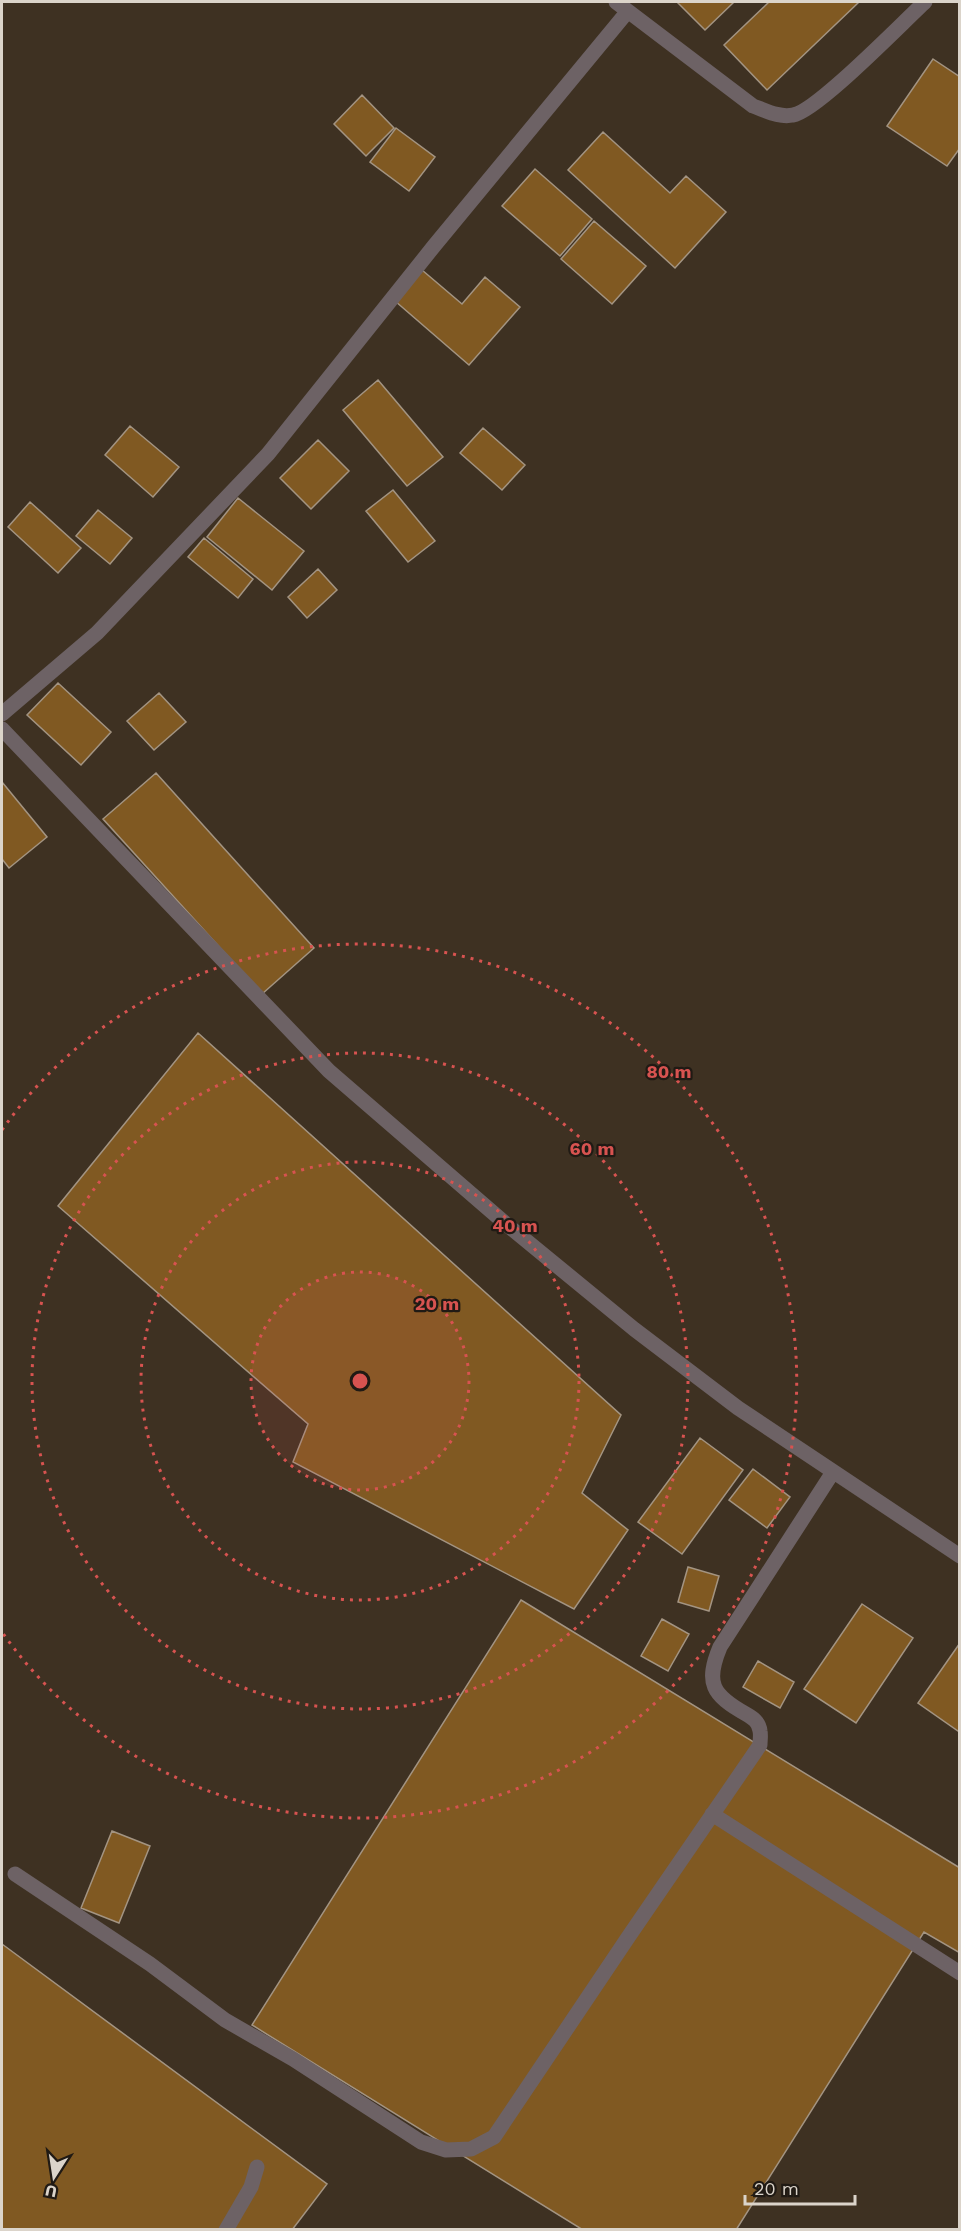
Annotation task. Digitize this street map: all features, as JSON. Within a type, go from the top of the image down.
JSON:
[{"type":"street","points":[[2,714],[97,633],[268,454],[622,6],[753,106],[776,114],[794,116],[817,103],[925,2]]},
{"type":"street","points":[[2,729],[329,1071],[506,1224],[634,1329],[738,1408],[960,1556]]},
{"type":"street","points":[[15,1874],[150,1964],[225,2020],[293,2059],[421,2142],[446,2150],[471,2149],[494,2138],[760,1745],[760,1729],[755,1719],[717,1694],[711,1681],[712,1666],[720,1647],[833,1472]]},
{"type":"street","points":[[712,1814],[960,1973]]},
{"type":"street","points":[[226,2229],[251,2187],[257,2167]]},
{"type":"building","points":[[679,2],[734,2],[705,30]]},
{"type":"building","points":[[769,2],[859,2],[767,90],[724,45]]},
{"type":"building","points":[[933,59],[960,77],[960,148],[947,166],[887,126]]},
{"type":"building","points":[[362,95],[394,128],[366,156],[334,124]]},
{"type":"building","points":[[396,128],[435,157],[409,191],[370,162]]},
{"type":"building","points":[[603,132],[670,193],[686,176],[726,212],[675,268],[568,170]]},
{"type":"building","points":[[535,169],[592,219],[560,256],[502,206]]},
{"type":"building","points":[[594,221],[646,266],[612,304],[561,259]]},
{"type":"building","points":[[422,270],[462,304],[485,277],[520,307],[469,365],[395,301]]},
{"type":"building","points":[[378,380],[443,457],[407,486],[343,410]]},
{"type":"building","points":[[130,426],[179,467],[153,497],[105,455]]},
{"type":"building","points":[[483,428],[525,465],[502,490],[460,453]]},
{"type":"building","points":[[318,440],[349,471],[311,509],[280,478]]},
{"type":"building","points":[[393,490],[435,541],[408,562],[366,511]]},
{"type":"building","points":[[238,498],[304,551],[272,590],[207,537]]},
{"type":"building","points":[[30,502],[81,548],[58,573],[8,527]]},
{"type":"building","points":[[98,510],[132,538],[110,564],[76,536]]},
{"type":"building","points":[[204,538],[253,579],[238,598],[188,557]]},
{"type":"building","points":[[318,569],[337,590],[307,618],[288,597]]},
{"type":"building","points":[[58,683],[111,732],[81,765],[27,715]]},
{"type":"building","points":[[159,693],[186,722],[154,750],[127,721]]},
{"type":"building","points":[[156,773],[314,948],[262,994],[103,819]]},
{"type":"building","points":[[2,782],[47,837],[9,868],[2,859]]},
{"type":"building","points":[[198,1033],[621,1415],[582,1493],[628,1530],[574,1609],[293,1462],[308,1424],[58,1206]]},
{"type":"building","points":[[700,1438],[743,1470],[682,1554],[638,1522]]},
{"type":"building","points":[[753,1469],[790,1497],[767,1528],[729,1500]]},
{"type":"building","points":[[688,1567],[719,1576],[709,1611],[678,1602]]},
{"type":"building","points":[[521,1600],[960,1868],[960,1953],[924,1932],[736,2230],[583,2230],[252,2025]]},
{"type":"building","points":[[862,1604],[913,1638],[856,1723],[804,1689]]},
{"type":"building","points":[[662,1619],[689,1634],[668,1671],[641,1656]]},
{"type":"building","points":[[960,1643],[960,1729],[958,1731],[918,1703]]},
{"type":"building","points":[[758,1661],[794,1682],[780,1708],[743,1687]]},
{"type":"building","points":[[112,1831],[150,1846],[119,1923],[81,1908]]},
{"type":"building","points":[[2,1944],[327,2184],[292,2230],[2,2230]]}]
